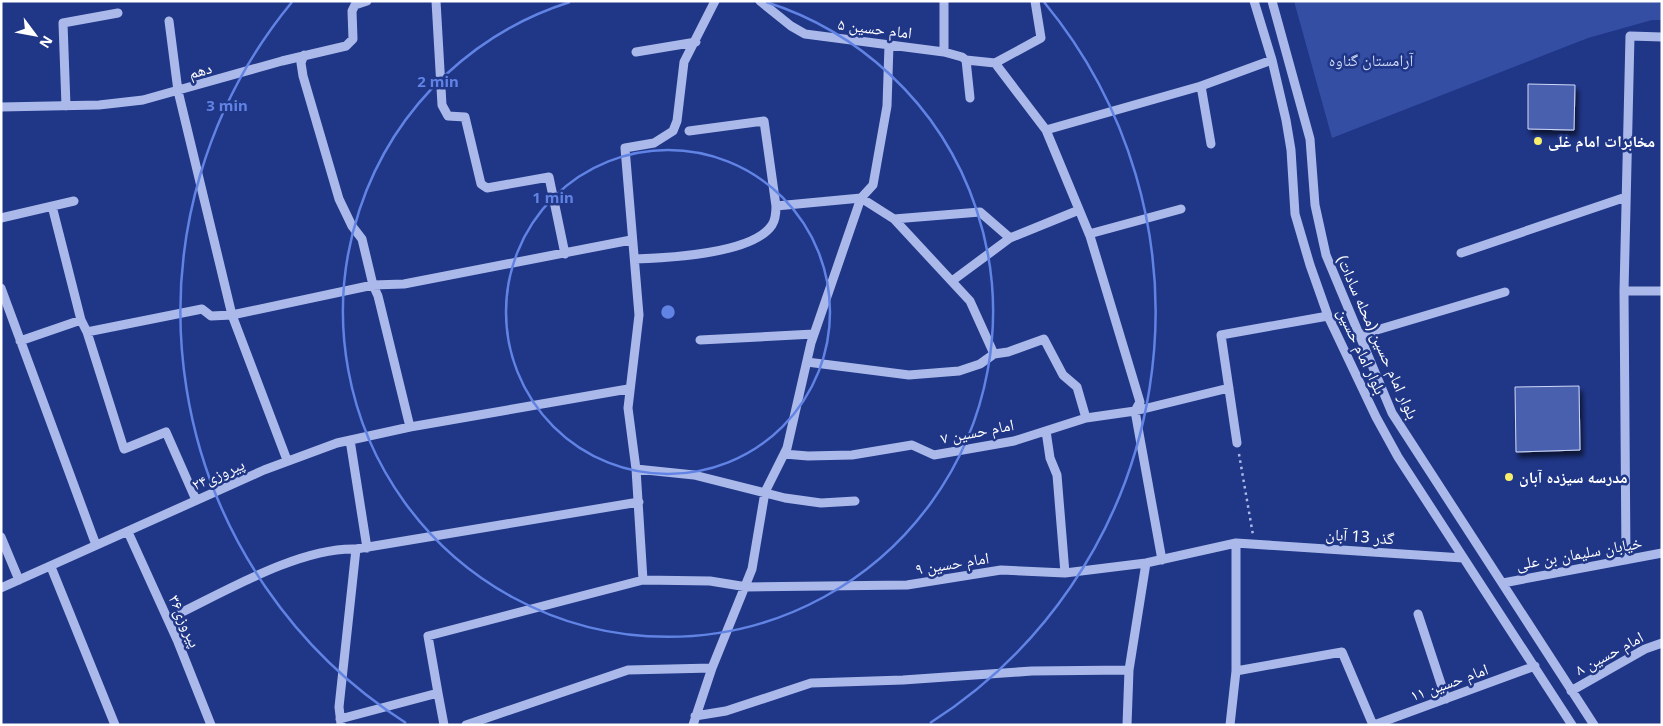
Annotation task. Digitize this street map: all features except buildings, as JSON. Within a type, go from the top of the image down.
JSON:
[{"type":"street","name":"دهم","points":[[1,107],[66,106],[143,100],[346,46],[353,39],[352,11],[355,5],[367,1]]},
{"type":"street","points":[[436,1],[442,105],[448,116],[466,117],[481,184],[487,188],[549,177],[566,254]]},
{"type":"street","points":[[643,580],[636,469],[629,431],[628,389],[639,316],[625,148],[654,143],[665,138],[673,131],[677,121],[684,62],[716,1]]},
{"type":"street","name":"امام حسین ۵","points":[[760,1],[791,26],[805,34],[944,52],[966,60],[995,63]]},
{"type":"street","points":[[944,1],[944,52]]},
{"type":"street","points":[[1035,1],[1041,38],[995,63],[1046,130],[1089,234],[1140,402],[1135,411],[1162,560]]},
{"type":"street","name":"بلوار امام حسین","points":[[1254,1],[1272,60],[1291,150],[1294,214],[1328,316],[1376,417],[1398,457],[1572,725]]},
{"type":"street","name":"بلوار امام حسین (محله سادات)","points":[[1272,1],[1310,139],[1315,205],[1326,255],[1392,413],[1594,725]]},
{"type":"street","points":[[66,106],[63,23],[118,13]]},
{"type":"street","points":[[169,21],[178,91],[232,315],[287,460]]},
{"type":"street","points":[[1626,560],[1624,291],[1630,36],[1662,37]]},
{"type":"street","points":[[636,52],[696,42]]},
{"type":"street","points":[[694,720],[712,668],[752,569],[765,492],[784,454],[814,334],[861,198],[873,185],[885,116],[889,45]]},
{"type":"street","points":[[304,56],[301,64],[339,199],[352,226],[362,239],[410,427]]},
{"type":"street","points":[[966,60],[970,98]]},
{"type":"street","points":[[1046,130],[1201,86],[1272,60]]},
{"type":"street","points":[[1201,86],[1211,144]]},
{"type":"street","points":[[635,259],[678,258],[741,244],[759,236],[772,226],[776,206],[764,121],[689,131]]},
{"type":"street","points":[[1461,253],[1626,197]]},
{"type":"street","points":[[776,206],[861,198],[894,220],[970,301],[994,354]]},
{"type":"street","points":[[1,218],[74,201]]},
{"type":"street","points":[[52,206],[81,320],[87,332],[124,449],[166,432],[196,500]]},
{"type":"street","points":[[1089,234],[1181,209]]},
{"type":"street","points":[[952,281],[1010,238],[1079,210]]},
{"type":"street","points":[[894,220],[980,212],[1010,238]]},
{"type":"street","points":[[87,332],[202,309],[211,316],[232,315],[373,285],[404,284],[632,240]]},
{"type":"street","points":[[1,288],[96,545]]},
{"type":"street","points":[[1624,291],[1662,290]]},
{"type":"street","points":[[1360,335],[1506,292]]},
{"type":"street","points":[[1237,443],[1221,335],[1328,316]]},
{"type":"street","points":[[20,341],[81,320]]},
{"type":"street","points":[[700,340],[814,334]]},
{"type":"street","points":[[807,362],[910,376],[959,371],[980,364],[994,354],[1008,352],[1044,338],[1063,375],[1076,387],[1086,418]]},
{"type":"street","name":"امام حسین ۷","points":[[784,454],[808,456],[852,455],[912,445],[934,455],[1014,440],[1086,418],[1135,411],[1229,388]]},
{"type":"street","name":"پیروزی۲۴","points":[[1,588],[287,460],[350,440],[410,427],[628,389]]},
{"type":"street","points":[[1046,431],[1050,458],[1057,475],[1064,573]]},
{"type":"street","points":[[350,440],[367,548]]},
{"type":"street","points":[[636,469],[694,475],[785,498],[822,503],[855,501]]},
{"type":"street","points":[[168,619],[288,562],[339,548],[367,548],[639,502]]},
{"type":"street","name":"پیروزی۳۶","points":[[128,532],[168,619],[211,725]]},
{"type":"street","points":[[1,537],[19,580]]},
{"type":"street","points":[[1230,725],[1236,671],[1236,543]]},
{"type":"street","name":"گذر 13 آبان","points":[[1236,543],[1464,558]]},
{"type":"street","name":"امام حسین ۹","points":[[438,693],[428,636],[643,580],[710,581],[746,587],[907,585],[1001,570],[1064,573],[1146,563],[1236,543]]},
{"type":"street","points":[[356,549],[339,707],[341,722],[438,693],[444,725]]},
{"type":"street","name":"خیابان سلیمان بن علی","points":[[1503,583],[1662,553]]},
{"type":"street","points":[[1126,725],[1129,670],[1146,563]]},
{"type":"street","points":[[51,567],[115,725]]},
{"type":"street","points":[[1418,614],[1446,699]]},
{"type":"street","name":"امام حسین ۸","points":[[1571,691],[1645,649],[1662,643]]},
{"type":"street","points":[[1236,671],[1342,652],[1373,725]]},
{"type":"street","name":"امام حسین ۱۱","points":[[1373,725],[1535,666]]},
{"type":"street","points":[[466,725],[628,670],[712,668]]},
{"type":"street","points":[[694,720],[811,683],[912,680],[1041,670],[1129,670]]},
{"type":"path","points":[[1237,443],[1255,543]]},
{"type":"green space","name":"آرامستان گناوه","points":[[1294,1],[1662,1],[1662,20],[1652,20],[1588,38],[1332,138]]},
{"type":"place","name":"مخابرات امام غلی","points":[[1538,141]]},
{"type":"place","name":"مدرسه سیزده آبان","points":[[1509,477]]}]
